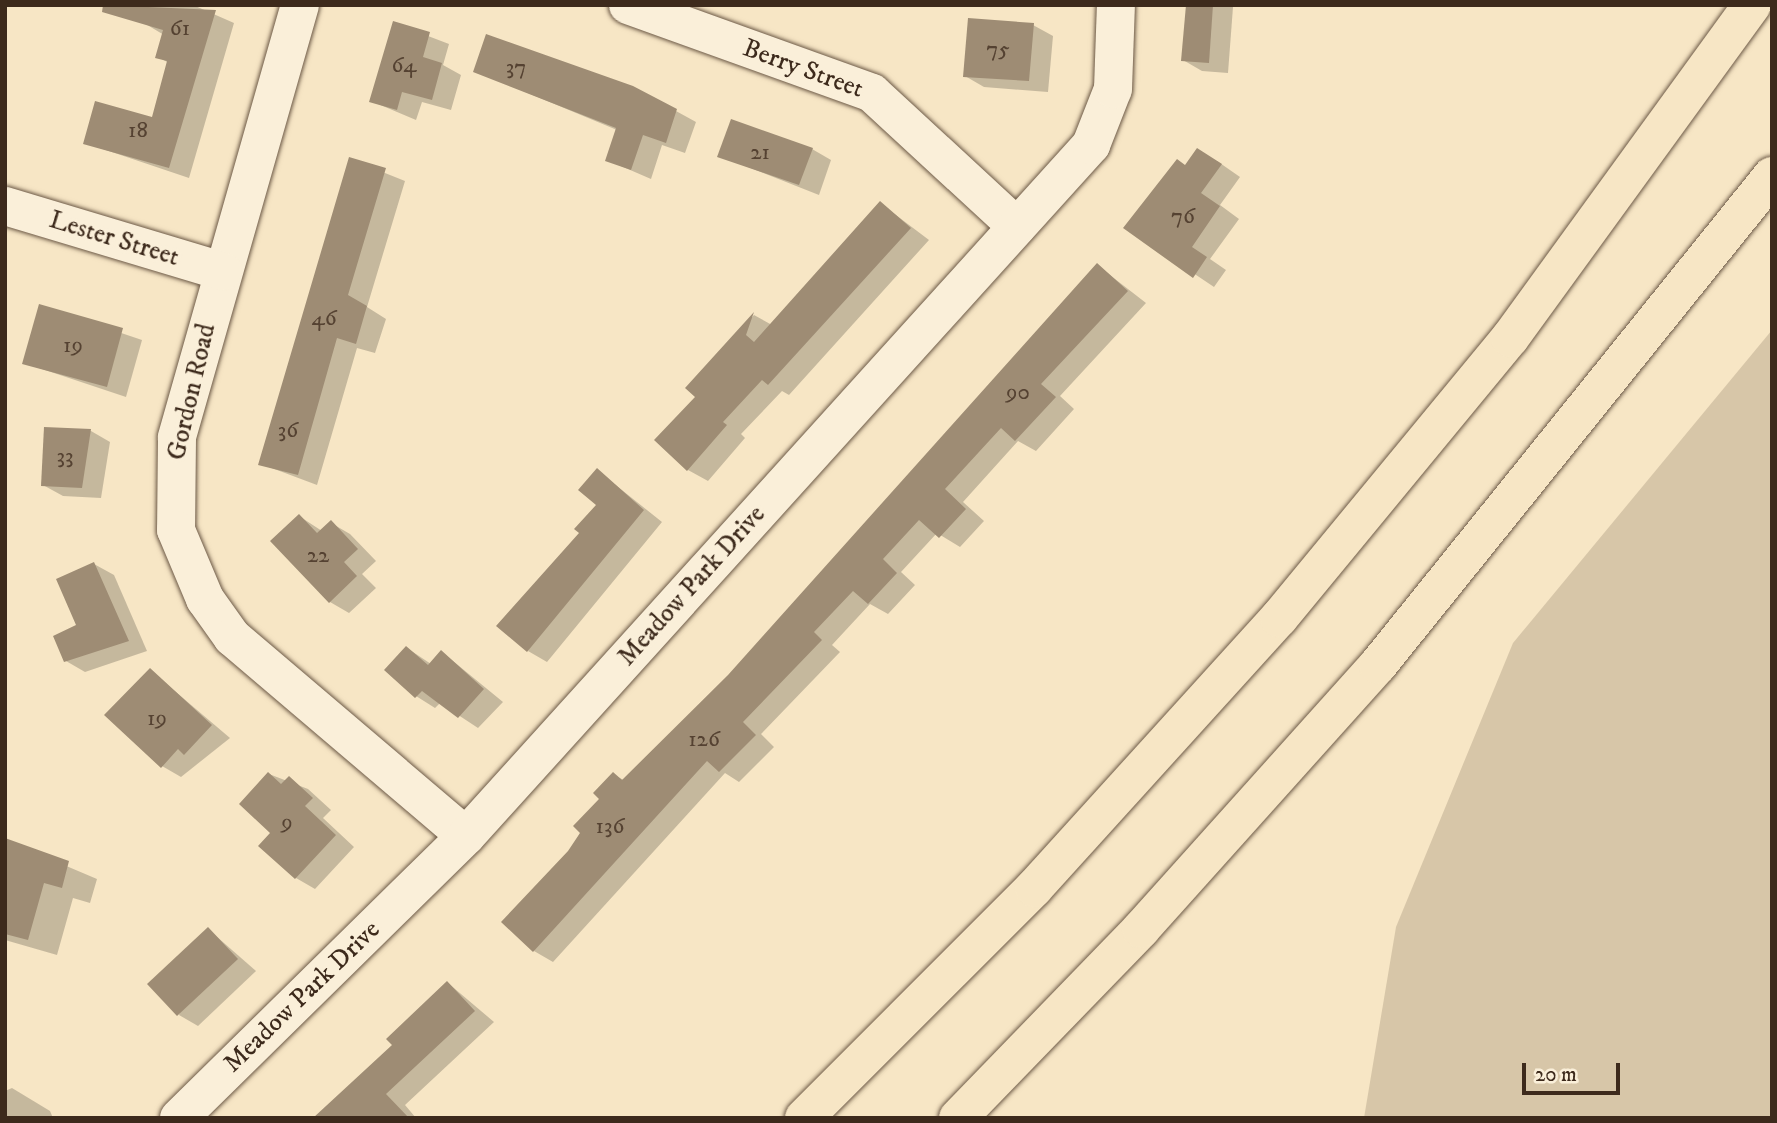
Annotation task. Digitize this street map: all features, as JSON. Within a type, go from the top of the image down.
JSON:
[{"type":"highway","points":[[804,1118],[1034,888],[1279,618],[1510,338],[1752,5]]},
{"type":"highway","points":[[1674,297],[1772,162]]},
{"type":"highway","points":[[958,1118],[1326,725],[1488,534],[1772,176]]},
{"type":"street","name":"Gordon Road","points":[[300,5],[222,271],[177,438],[173,497],[188,562],[232,637],[466,836]]},
{"type":"street","name":"Berry Street","points":[[628,5],[872,93],[1017,227]]},
{"type":"street","name":"Meadow Park Drive","points":[[179,1118],[466,836],[1091,145],[1113,89],[1116,5]]},
{"type":"street","name":"Lester Street","points":[[5,206],[222,271]]},
{"type":"shaded area","points":[[1772,330],[1772,1118],[1364,1118],[1396,927],[1513,643]]},
{"type":"building","points":[[103,5],[216,10],[169,168],[83,144],[95,101],[152,117],[167,61],[155,58],[163,30],[102,12]]},
{"type":"building","points":[[1186,5],[1213,5],[1209,63],[1181,61]]},
{"type":"building","points":[[968,18],[1034,23],[1029,81],[963,77]]},
{"type":"building","points":[[393,21],[430,32],[423,57],[442,63],[432,100],[402,92],[397,110],[369,102]]},
{"type":"building","points":[[486,34],[633,86],[677,109],[666,143],[643,135],[631,170],[605,161],[616,128],[473,72]]},
{"type":"building","points":[[731,119],[813,148],[799,185],[717,157]]},
{"type":"building","points":[[1197,148],[1222,164],[1201,193],[1220,206],[1192,247],[1207,257],[1193,278],[1123,228],[1177,159],[1185,165]]},
{"type":"building","points":[[349,157],[386,168],[348,295],[367,306],[356,344],[337,338],[298,475],[258,465]]},
{"type":"building","points":[[880,201],[911,228],[768,385],[762,380],[723,422],[727,425],[687,471],[654,440],[695,397],[685,388],[754,312],[746,335],[754,342]]},
{"type":"building","points":[[1097,263],[1128,291],[1041,384],[1056,397],[1015,441],[1001,428],[945,489],[966,509],[939,538],[919,520],[883,559],[897,573],[868,604],[853,591],[814,632],[822,640],[743,722],[756,735],[719,772],[707,761],[533,952],[501,922],[568,851],[580,833],[573,826],[599,799],[593,793],[613,772],[622,780],[728,675]]},
{"type":"building","points":[[39,304],[123,328],[107,387],[22,364]]},
{"type":"building","points":[[44,427],[91,429],[82,488],[41,486]]},
{"type":"building","points":[[597,468],[644,510],[527,652],[496,626],[579,533],[574,529],[596,505],[578,490]]},
{"type":"building","points":[[299,514],[317,533],[331,520],[358,549],[344,562],[357,576],[329,603],[270,541]]},
{"type":"building","points":[[94,562],[129,641],[64,662],[53,636],[76,625],[56,579]]},
{"type":"building","points":[[406,646],[428,665],[441,650],[484,689],[458,718],[422,691],[415,698],[384,670]]},
{"type":"building","points":[[150,668],[212,725],[184,755],[178,749],[161,768],[104,715]]},
{"type":"building","points":[[268,772],[281,784],[289,776],[313,798],[305,806],[336,835],[295,879],[258,846],[270,833],[239,804]]},
{"type":"building","points":[[5,838],[69,861],[62,888],[44,883],[28,940],[5,934]]},
{"type":"building","points":[[208,927],[238,959],[177,1016],[147,984]]},
{"type":"building","points":[[447,981],[475,1011],[386,1094],[409,1118],[313,1118],[392,1045],[386,1039]]}]
